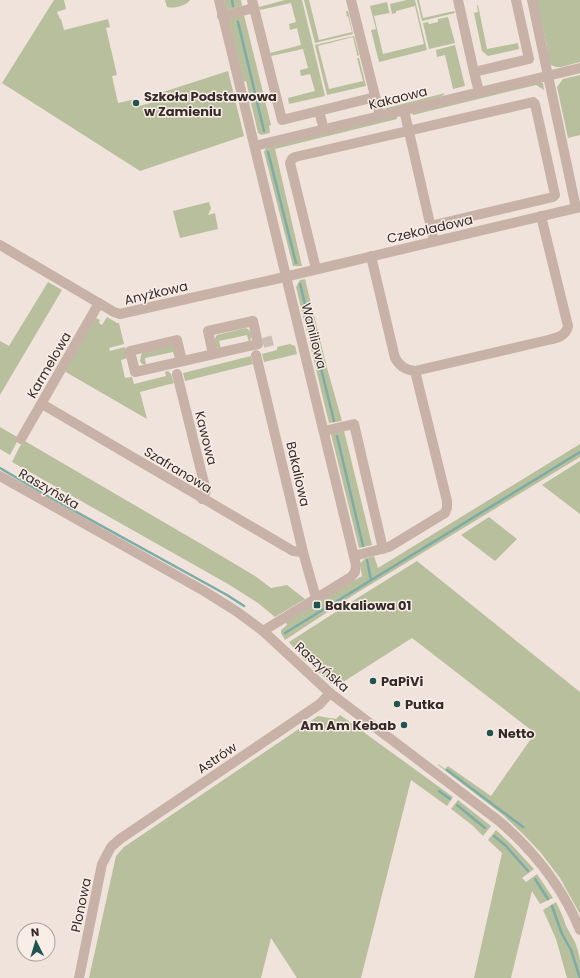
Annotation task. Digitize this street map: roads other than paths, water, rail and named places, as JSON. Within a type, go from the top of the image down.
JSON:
[{"type":"street","name":"Waniliowa","points":[[219,0],[356,565],[355,572],[351,577],[263,631]]},
{"type":"street","points":[[351,0],[380,116]]},
{"type":"street","points":[[458,0],[479,92]]},
{"type":"street","points":[[474,72],[529,59],[516,0]]},
{"type":"street","points":[[532,0],[578,208]]},
{"type":"street","points":[[222,16],[253,4],[282,120],[375,97]]},
{"type":"street","name":"Kakaowa","points":[[255,146],[580,68]]},
{"type":"street","points":[[316,269],[290,163],[292,159],[295,157],[531,101],[535,104],[555,195],[553,197],[430,226]]},
{"type":"street","points":[[404,110],[434,241]]},
{"type":"street","points":[[320,111],[324,130]]},
{"type":"street","points":[[544,145],[562,141]]},
{"type":"street","points":[[371,256],[395,358],[403,368],[410,371],[560,337],[567,331],[568,326],[537,217],[528,202]]},
{"type":"street","name":"Czekoladowa","points":[[286,276],[578,208]]},
{"type":"street","name":"Anyżkowa","points":[[0,245],[114,312],[120,314],[286,276]]},
{"type":"street","name":"Karmelowa","points":[[21,439],[99,303]]},
{"type":"street","points":[[182,361],[177,340],[130,351],[135,372],[260,343],[253,321],[208,331],[212,354]]},
{"type":"street","name":"Bakaliowa","points":[[256,355],[303,552],[316,598]]},
{"type":"street","points":[[354,556],[389,547],[445,513],[447,508],[445,494],[415,371]]},
{"type":"street","name":"Kawowa","points":[[178,378],[206,491],[202,499]]},
{"type":"street","name":"Szafranowa","points":[[42,404],[293,551],[303,552]]},
{"type":"street","points":[[324,432],[354,424],[383,549]]},
{"type":"street","name":"Raszyńska","points":[[0,476],[204,591],[236,611],[263,631],[330,693],[499,821],[520,840],[543,865],[556,884],[580,930]]},
{"type":"street","name":"Astrów","points":[[117,841],[320,704],[330,693]]},
{"type":"street","name":"Plonowa","points":[[79,978],[102,864],[107,853],[117,841]]},
{"type":"waterway","points":[[232,0],[233,6]]},
{"type":"waterway","points":[[238,22],[264,131]]},
{"type":"waterway","points":[[268,152],[296,263]]},
{"type":"waterway","points":[[300,284],[334,421]]},
{"type":"waterway","points":[[337,436],[363,546]]},
{"type":"waterway","points":[[285,633],[580,452]]},
{"type":"waterway","points":[[0,468],[51,498],[227,595],[244,606]]},
{"type":"waterway","points":[[367,560],[371,580]]},
{"type":"waterway","points":[[447,770],[523,827]]},
{"type":"waterway","points":[[439,791],[450,799]]},
{"type":"waterway","points":[[457,805],[485,828]]},
{"type":"waterway","points":[[494,836],[506,846],[528,871]]},
{"type":"waterway","points":[[535,879],[548,899]]},
{"type":"waterway","points":[[552,906],[562,934],[571,950],[580,978]]},
{"type":"tunnel","points":[[263,343],[274,340]]},
{"type":"place","name":"Szkoła Podstawowa w Zamieniu","points":[[136,103]]},
{"type":"place","name":"Bakaliowa 01","points":[[317,605]]},
{"type":"place","name":"PaPiVi","points":[[373,681]]},
{"type":"place","name":"Putka","points":[[397,704]]},
{"type":"place","name":"Am Am Kebab","points":[[404,725]]},
{"type":"place","name":"Netto","points":[[490,733]]}]
